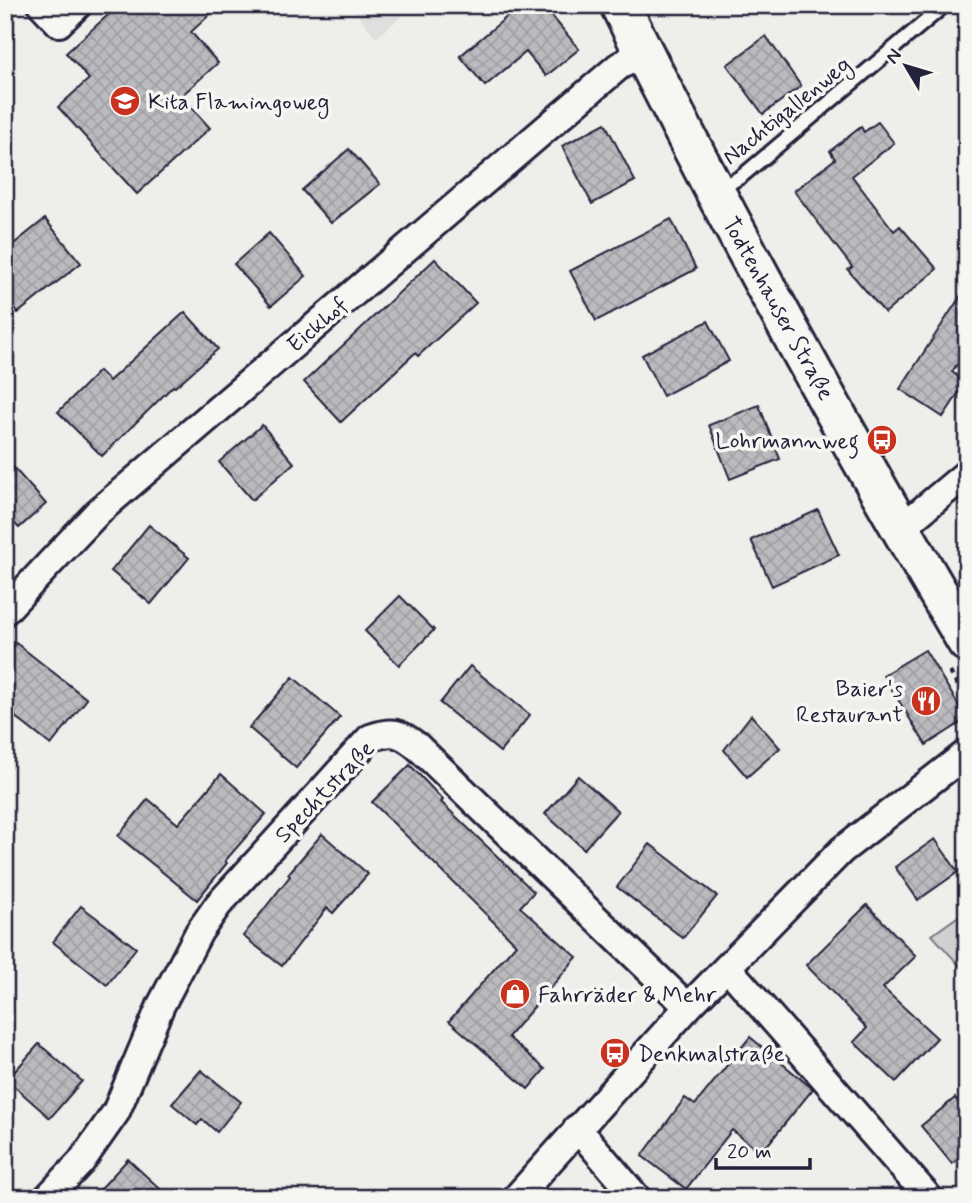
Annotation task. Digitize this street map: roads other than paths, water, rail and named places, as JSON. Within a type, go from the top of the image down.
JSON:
[{"type":"main road","name":"Todtenhauser Straße","points":[[620,5],[715,191],[900,529],[967,642]]},
{"type":"street","points":[[42,5],[59,23],[79,5]]},
{"type":"street","name":"Eickhof","points":[[5,611],[98,512],[619,66],[643,53]]},
{"type":"street","points":[[900,529],[967,473]]},
{"type":"street","name":"Spechtstraße","points":[[47,1198],[81,1162],[117,1112],[176,974],[199,932],[218,905],[370,738],[386,733],[402,734],[417,746],[688,1007]]},
{"type":"street","points":[[516,1198],[688,1007],[842,850],[967,753]]},
{"type":"street","points":[[728,968],[929,1198]]},
{"type":"street","points":[[577,1128],[637,1198]]},
{"type":"lane","name":"Nachtigallenweg","points":[[715,191],[742,176],[945,5]]},
{"type":"place","name":"Kita Flamingoweg","points":[[125,101]]},
{"type":"place","name":"Lohrmannweg","points":[[882,440]]},
{"type":"place","name":"Baier's Restaurant","points":[[926,701]]},
{"type":"place","name":"Fahrräder & Mehr","points":[[515,994]]},
{"type":"place","name":"Denkmalstraße","points":[[615,1053]]}]
